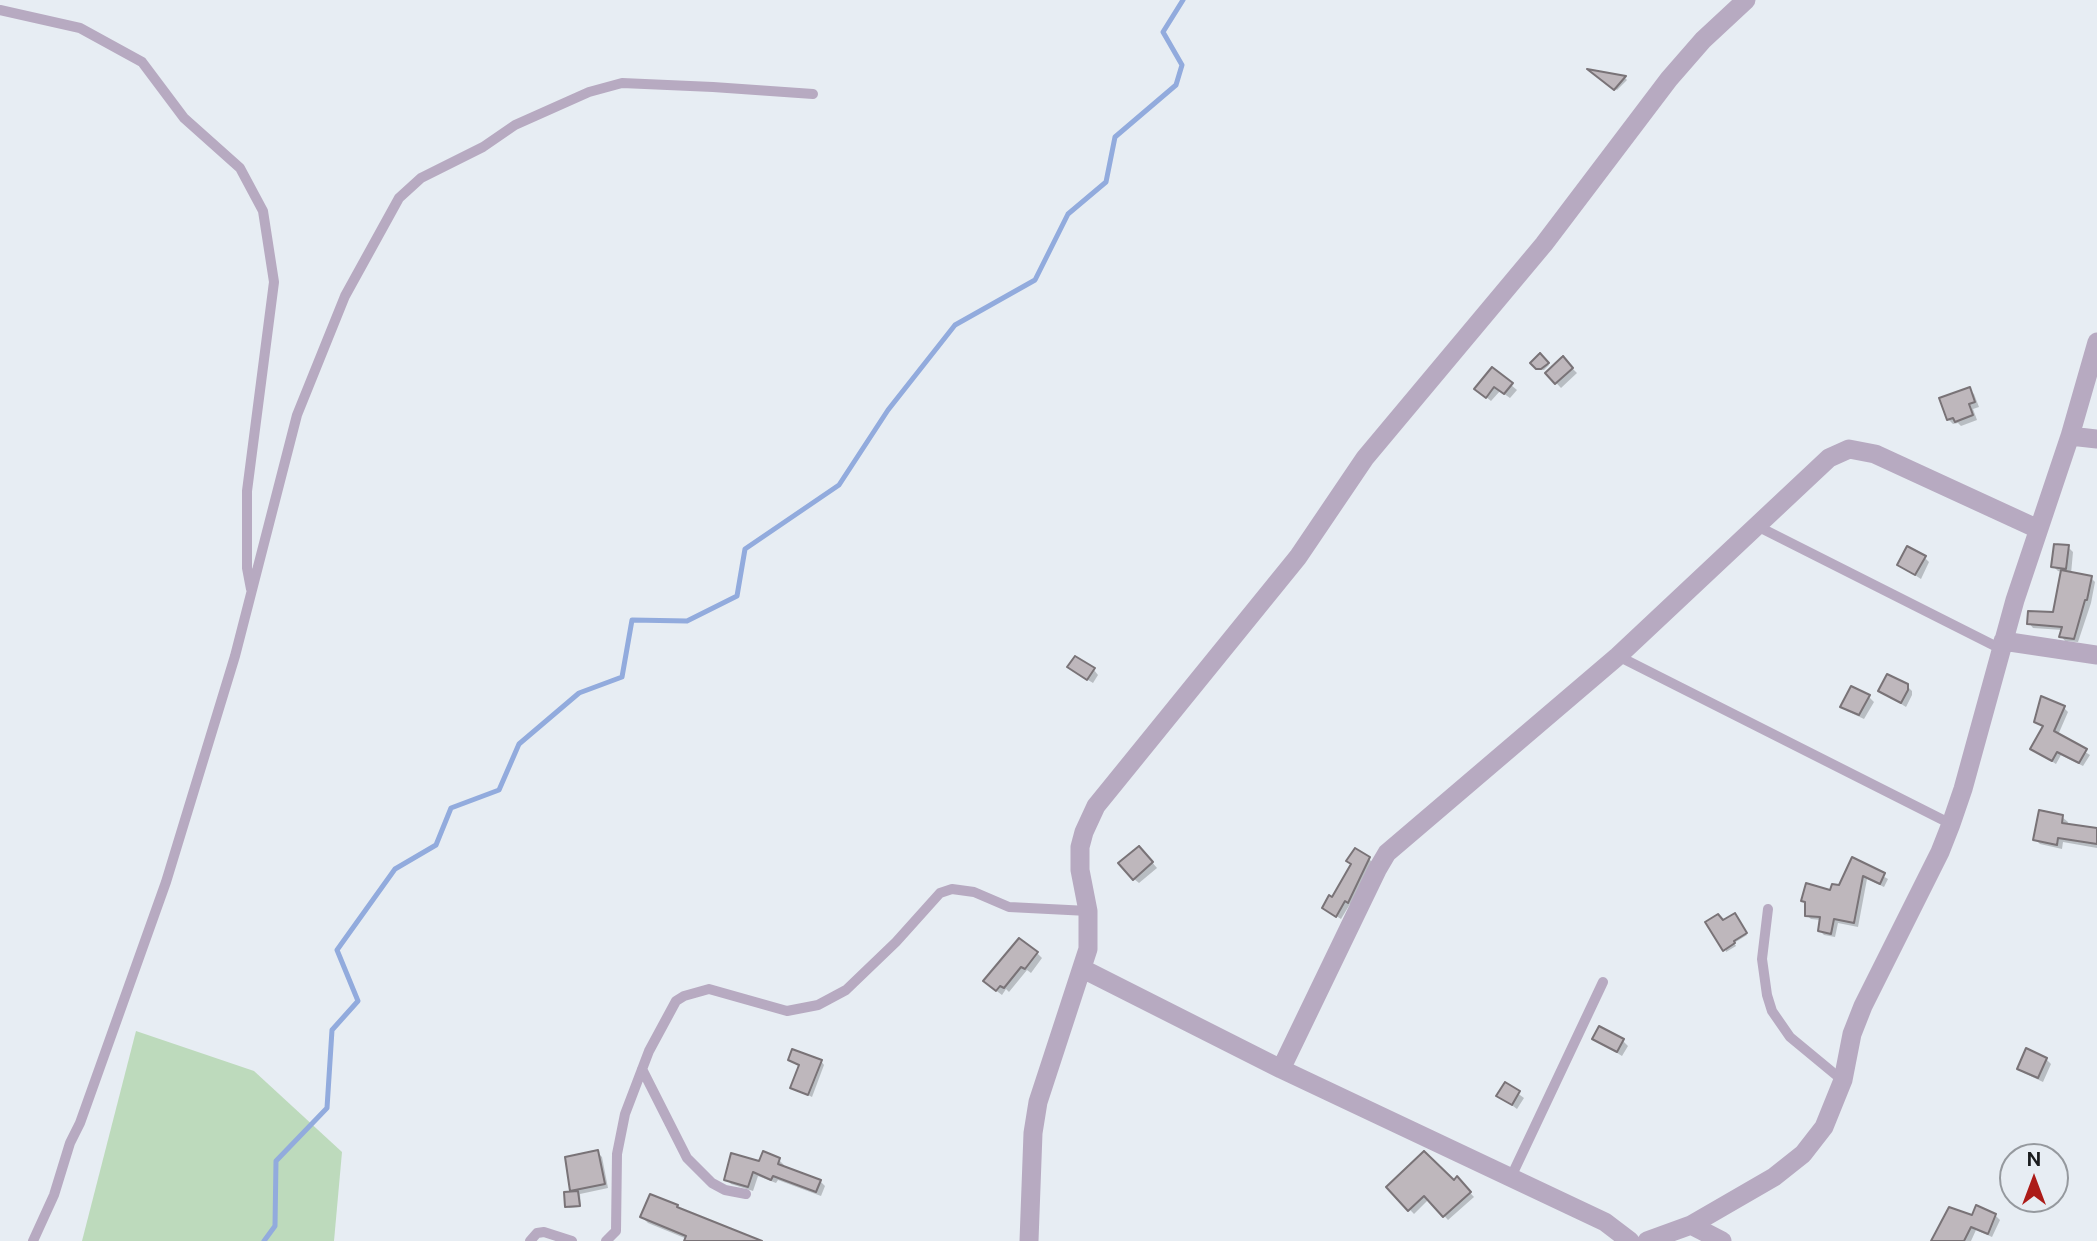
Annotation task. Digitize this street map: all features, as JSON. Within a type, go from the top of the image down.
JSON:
[{"type":"street","points":[[1029,1241],[1033,1133],[1038,1102],[1088,949],[1088,911],[1080,870],[1080,847],[1086,825],[1096,806],[1298,558],[1365,458],[1544,243],[1676,70],[1703,40],[1746,0]]},
{"type":"street","points":[[1647,1241],[1691,1225],[1774,1177],[1803,1154],[1825,1127],[1843,1080],[1852,1034],[1863,1006],[1940,852],[1951,824],[2002,645],[2070,436],[2097,342]]},
{"type":"street","points":[[2070,436],[2097,439]]},
{"type":"street","points":[[1282,1069],[1387,853],[1618,656],[1829,458],[1849,449],[1875,454],[2038,529]]},
{"type":"street","points":[[2002,645],[2097,655]]},
{"type":"street","points":[[1083,969],[1282,1069],[1605,1222],[1630,1241]]},
{"type":"street","points":[[1691,1225],[1722,1241]]},
{"type":"lane","points":[[0,10],[80,28],[142,62],[184,118],[240,169],[263,211],[274,282],[247,491],[247,568],[251,591]]},
{"type":"lane","points":[[33,1241],[54,1195],[166,882],[235,656],[297,415],[345,296],[399,198],[421,178],[483,147],[515,125],[589,92],[622,83],[713,86],[813,94]]},
{"type":"lane","points":[[1757,526],[2002,645]]},
{"type":"lane","points":[[1618,656],[1951,824]]},
{"type":"lane","points":[[606,1241],[616,1231],[617,1154],[625,1114],[642,1069],[676,1002],[684,996],[709,989],[787,1011],[818,1005],[846,990],[896,942],[940,893],[946,890],[967,889],[1009,908],[1088,911]]},
{"type":"lane","points":[[1768,909],[1762,959],[1772,1011],[1790,1037],[1843,1080]]},
{"type":"lane","points":[[1511,1177],[1603,982]]},
{"type":"lane","points":[[642,1069],[687,1158],[712,1183],[746,1194]]},
{"type":"lane","points":[[530,1241],[537,1233],[544,1232],[572,1241]]},
{"type":"green space","points":[[136,1031],[254,1071],[342,1152],[334,1241],[82,1241]]},
{"type":"building","points":[[1587,69],[1626,76],[1614,90]]},
{"type":"building","points":[[1540,353],[1549,363],[1536,369],[1530,363]]},
{"type":"building","points":[[1563,356],[1573,368],[1555,384],[1545,373]]},
{"type":"building","points":[[1492,367],[1513,383],[1504,394],[1494,387],[1486,398],[1474,389]]},
{"type":"building","points":[[1970,387],[1975,402],[1969,404],[1973,415],[1955,422],[1953,418],[1947,420],[1939,398]]},
{"type":"building","points":[[2054,544],[2069,545],[2066,569],[2051,567]]},
{"type":"building","points":[[1907,546],[1926,556],[1915,575],[1897,565]]},
{"type":"building","points":[[2061,570],[2092,576],[2074,639],[2059,637],[2062,627],[2027,624],[2028,611],[2053,612]]},
{"type":"building","points":[[1075,656],[1095,668],[1087,680],[1067,667]]},
{"type":"building","points":[[1887,674],[1908,684],[1901,703],[1878,691]]},
{"type":"building","points":[[1851,686],[1870,695],[1859,715],[1840,707]]},
{"type":"building","points":[[2041,696],[2065,706],[2054,731],[2087,749],[2079,763],[2057,752],[2052,761],[2030,749],[2043,726],[2034,722]]},
{"type":"building","points":[[2039,810],[2063,815],[2062,823],[2097,828],[2097,844],[2058,838],[2057,845],[2033,840]]},
{"type":"building","points":[[1139,846],[1153,862],[1133,880],[1118,863]]},
{"type":"building","points":[[1355,848],[1370,857],[1348,903],[1345,901],[1336,917],[1322,908],[1329,895],[1332,897],[1351,864],[1346,861]]},
{"type":"building","points":[[1852,857],[1885,873],[1880,884],[1863,876],[1854,923],[1834,919],[1831,934],[1818,931],[1820,917],[1805,916],[1805,902],[1801,901],[1806,883],[1830,890],[1832,884],[1839,885]]},
{"type":"building","points":[[1735,913],[1747,933],[1723,951],[1705,922],[1718,914],[1723,920]]},
{"type":"building","points":[[1019,938],[1038,952],[1025,969],[1021,967],[1004,988],[1000,986],[996,991],[983,981]]},
{"type":"building","points":[[1599,1026],[1624,1039],[1617,1052],[1592,1039]]},
{"type":"building","points":[[2026,1048],[2047,1058],[2038,1078],[2017,1069]]},
{"type":"building","points":[[792,1049],[822,1060],[808,1095],[790,1088],[799,1065],[788,1060]]},
{"type":"building","points":[[1505,1082],[1520,1091],[1512,1105],[1496,1096]]},
{"type":"building","points":[[598,1150],[605,1184],[570,1191],[565,1157]]},
{"type":"building","points":[[763,1151],[780,1158],[778,1164],[821,1180],[816,1192],[773,1176],[771,1180],[753,1172],[748,1187],[724,1180],[731,1153],[759,1161]]},
{"type":"building","points":[[1424,1151],[1454,1180],[1457,1176],[1471,1192],[1443,1217],[1424,1196],[1408,1211],[1386,1187]]},
{"type":"building","points":[[578,1191],[580,1206],[565,1207],[564,1192]]},
{"type":"building","points":[[650,1194],[762,1241],[684,1241],[686,1236],[640,1217]]},
{"type":"building","points":[[1976,1205],[1996,1214],[1988,1234],[1971,1227],[1964,1241],[1931,1241],[1949,1207],[1972,1215]]},
{"type":"waterway","points":[[264,1241],[275,1226],[276,1161],[327,1108],[332,1030],[358,1001],[337,950],[395,869],[436,845],[451,808],[499,790],[519,744],[579,693],[622,677],[632,620],[687,621],[737,596],[745,549],[839,485],[888,410],[955,325],[1035,280],[1068,214],[1106,182],[1115,137],[1176,85],[1182,65],[1163,32],[1183,0]]}]
